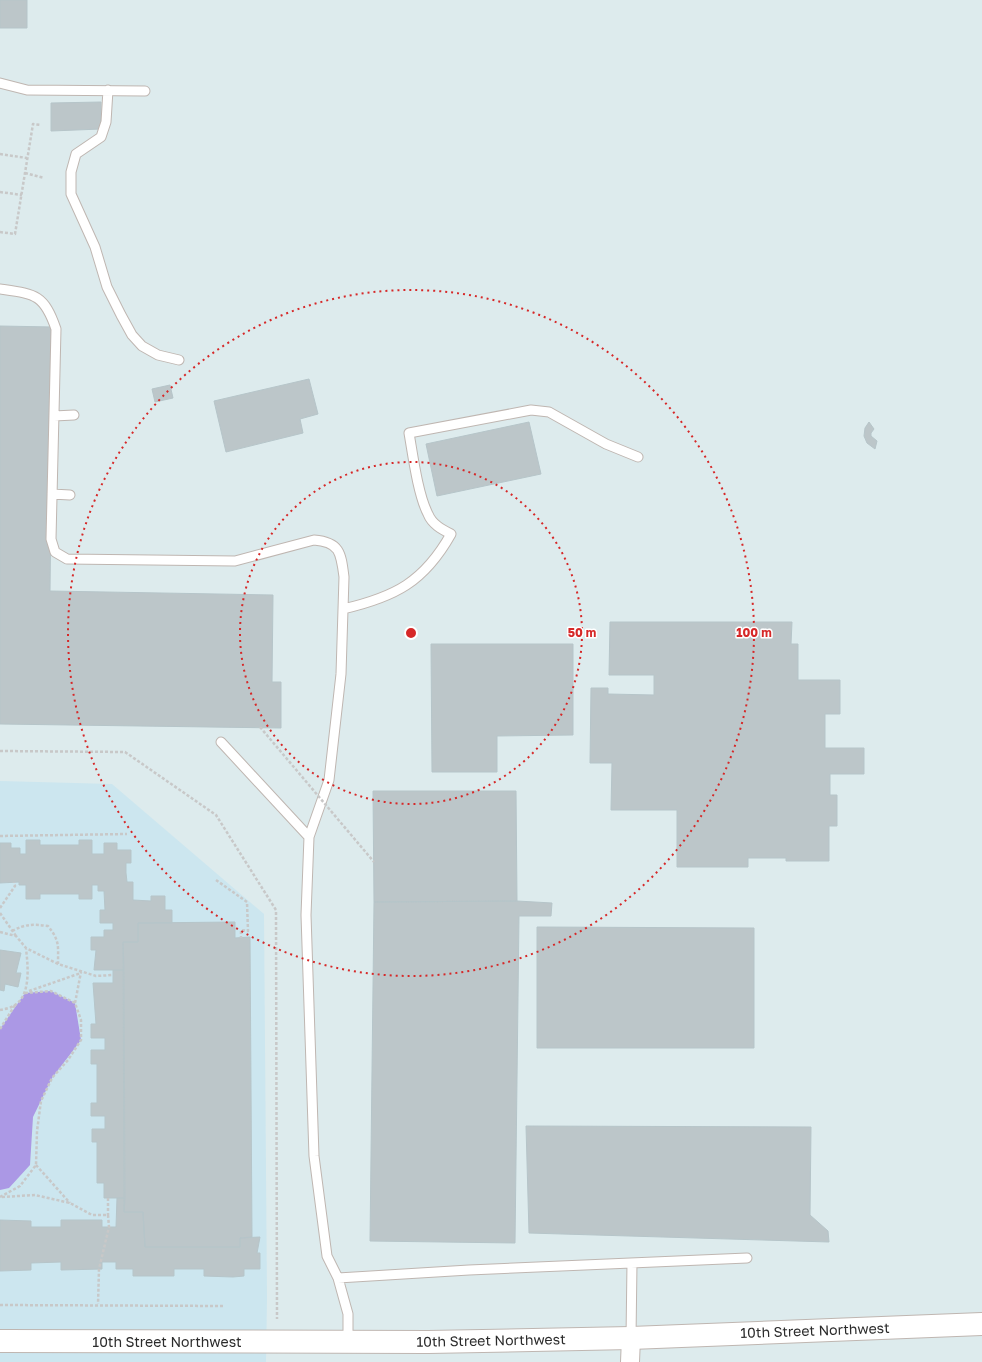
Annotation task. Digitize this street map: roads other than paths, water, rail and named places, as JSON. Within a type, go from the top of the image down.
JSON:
[{"type":"main road","name":"10th Street Northwest","points":[[0,1341],[428,1342],[631,1338],[982,1324]]},
{"type":"street","points":[[630,1362],[631,1338]]},
{"type":"lane","points":[[0,83],[27,90],[145,90]]},
{"type":"lane","points":[[108,90],[106,122],[101,137],[76,154],[71,172],[71,194],[95,247],[107,287],[132,335],[142,346],[158,355],[179,360]]},
{"type":"lane","points":[[0,289],[38,297],[49,309],[56,329],[50,539],[55,552],[67,559],[235,561],[314,540],[327,541],[337,548],[342,561],[344,577],[341,674],[329,780],[309,837],[306,923],[313,1148],[327,1256],[338,1278],[348,1314],[348,1341]]},
{"type":"lane","points":[[343,609],[374,602],[404,587],[429,568],[451,534],[438,527],[428,515],[418,481],[409,433],[531,410],[548,412],[606,444],[638,457]]},
{"type":"lane","points":[[54,416],[74,415]]},
{"type":"lane","points":[[52,494],[70,495]]},
{"type":"lane","points":[[221,742],[309,837]]},
{"type":"lane","points":[[338,1278],[747,1258]]},
{"type":"lane","points":[[631,1338],[632,1263]]}]
